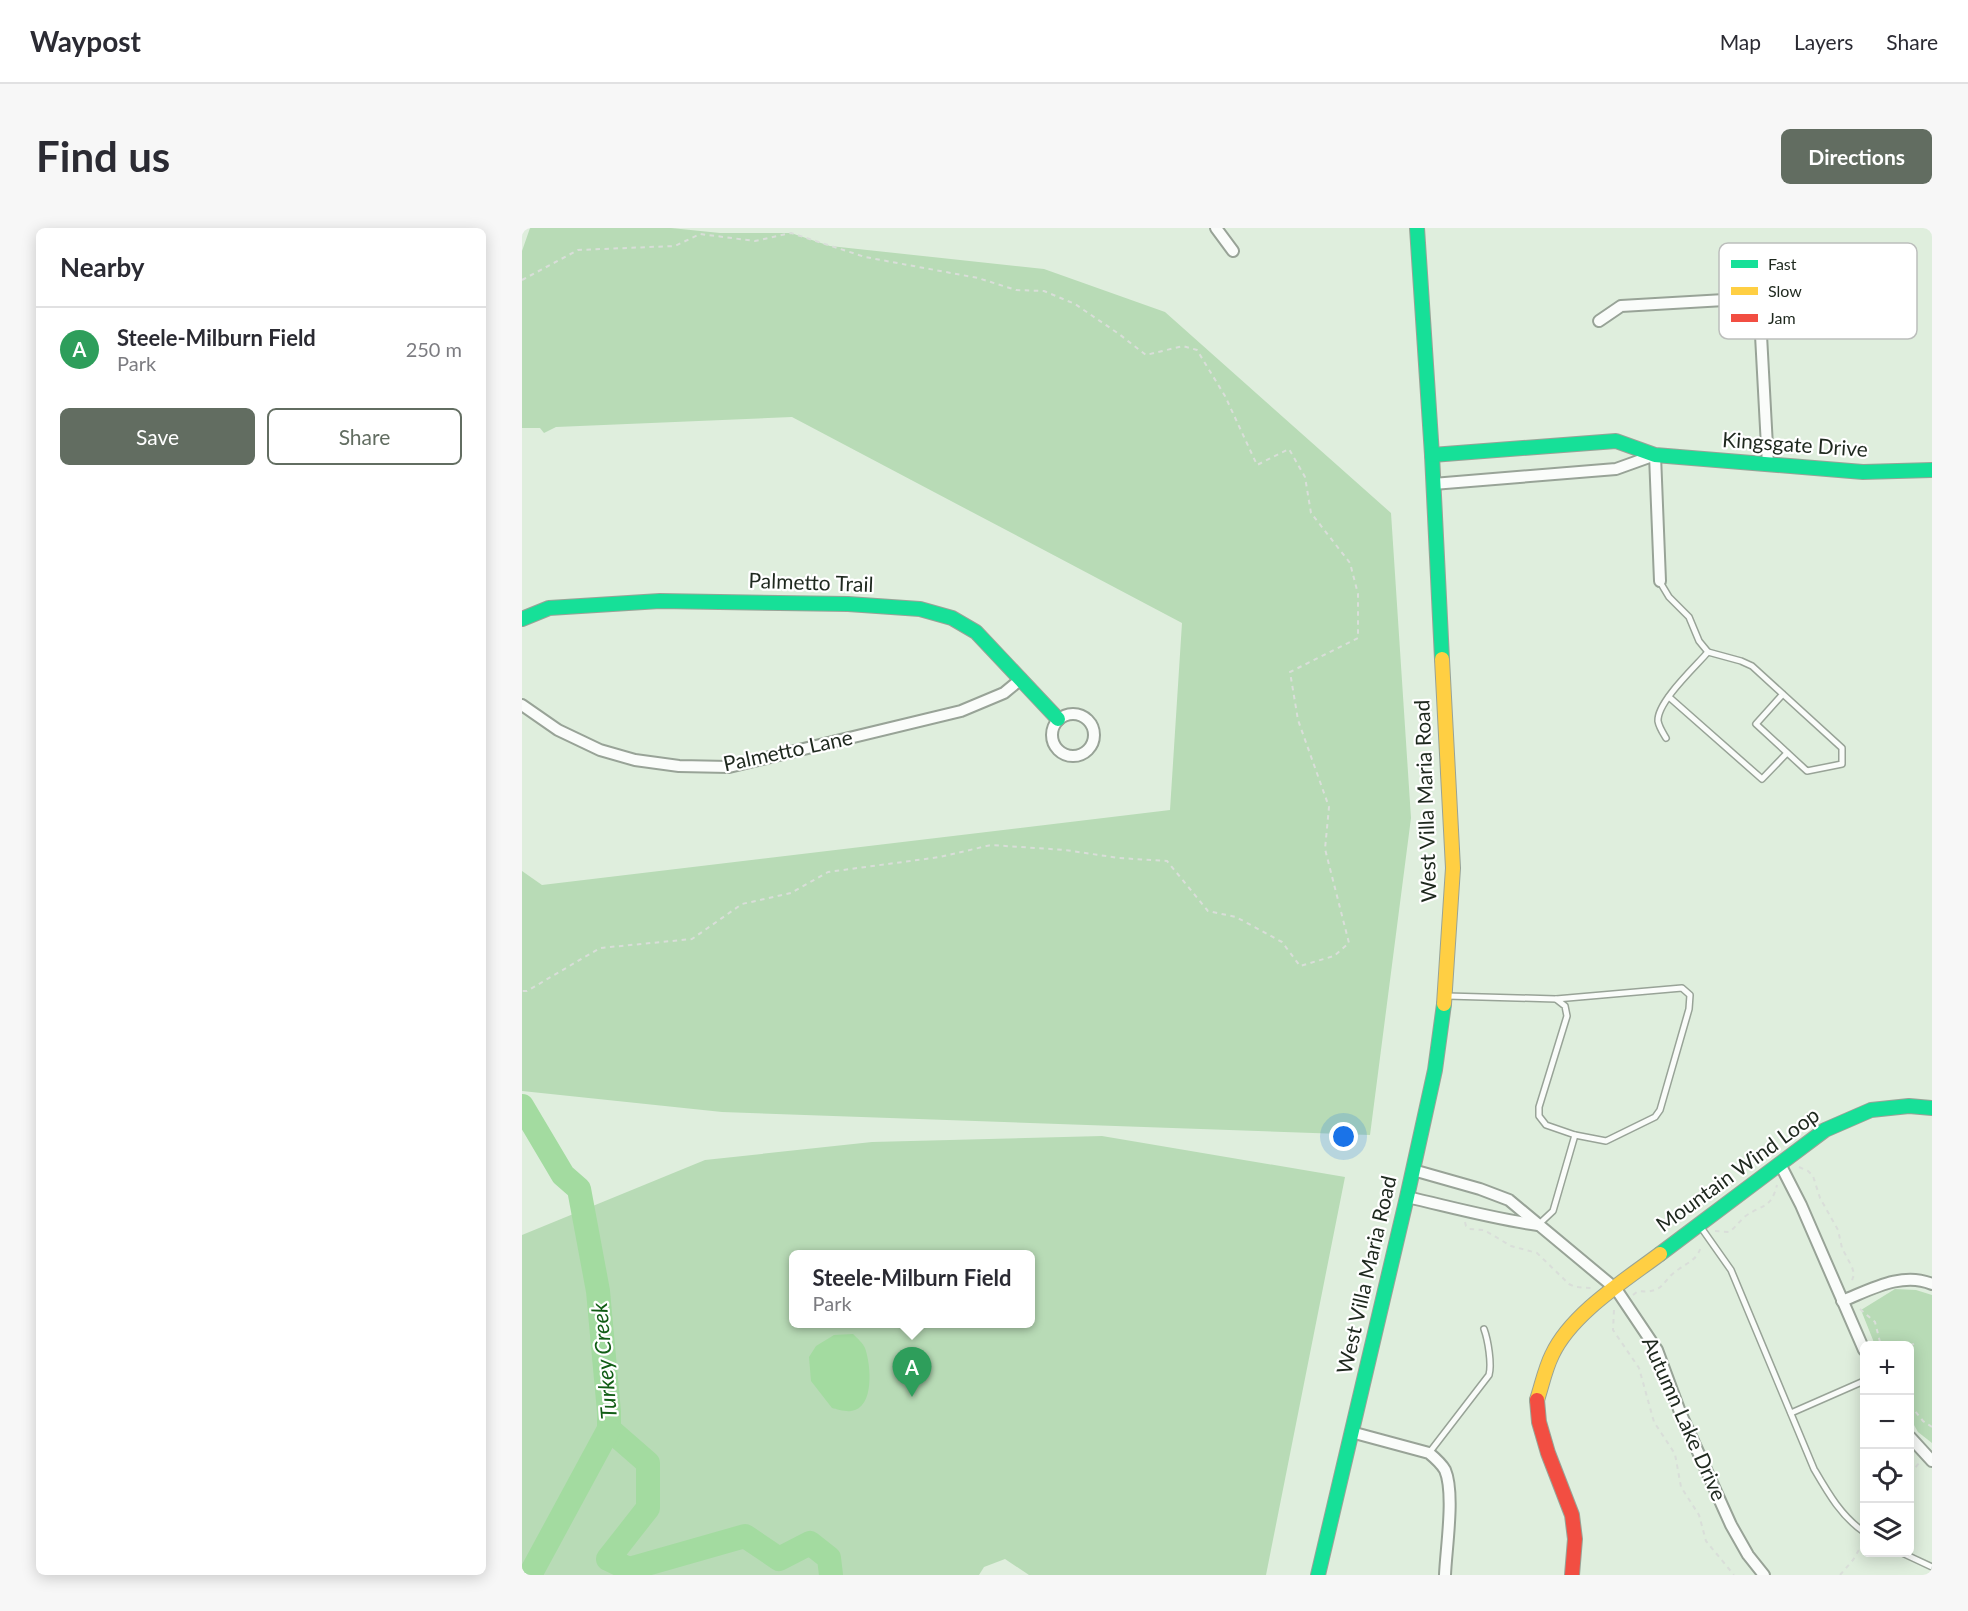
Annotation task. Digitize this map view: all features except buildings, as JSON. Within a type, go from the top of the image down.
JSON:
[{"type":"street","points":[[1216,228],[1233,251]]},
{"type":"street","name":"West Villa Maria Road","points":[[1318,1575],[1435,1070],[1445,996],[1453,868],[1432,454],[1416,228]]},
{"type":"street","points":[[1599,321],[1621,306],[1719,300]]},
{"type":"street","points":[[1761,339],[1768,465]]},
{"type":"street","name":"Kingsgate Drive","points":[[1432,454],[1616,441],[1655,455],[1863,472],[1932,470]]},
{"type":"street","points":[[1655,455],[1660,581]]},
{"type":"street","name":"Kingsgate Drive","points":[[1433,484],[1616,469],[1655,455]]},
{"type":"street","name":"Palmetto Trail","points":[[522,619],[549,608],[660,601],[848,604],[920,609],[952,618],[976,632],[1058,719]]},
{"type":"street","name":"Palmetto Lane","points":[[522,705],[558,730],[600,750],[635,760],[679,766],[729,767],[961,711],[1004,693],[1021,679]]},
{"type":"street","points":[[1066,714],[1076,714],[1085,717],[1092,724],[1095,733],[1088,751],[1070,756],[1061,753],[1052,737],[1053,727],[1058,719],[1066,714]]},
{"type":"street","name":"Mountain Wind Loop","points":[[1572,1575],[1575,1539],[1572,1515],[1548,1454],[1539,1422],[1537,1400],[1552,1355],[1568,1330],[1591,1307],[1699,1225],[1783,1169],[1825,1130],[1871,1110],[1909,1106],[1932,1108]]},
{"type":"street","points":[[1783,1169],[1860,1341]]},
{"type":"street","name":"Autumn Lake Drive","points":[[1413,1170],[1480,1189],[1509,1200],[1616,1289],[1657,1350],[1680,1412],[1731,1525],[1748,1555],[1764,1575]]},
{"type":"street","points":[[1407,1197],[1466,1210],[1498,1220],[1538,1225]]},
{"type":"street","points":[[1842,1301],[1896,1280],[1932,1284]]},
{"type":"street","points":[[1351,1432],[1429,1453],[1445,1470],[1450,1486],[1444,1575]]},
{"type":"street","points":[[1914,1441],[1932,1461]]},
{"type":"lane","points":[[1660,581],[1669,597],[1689,617],[1699,641],[1708,652],[1752,666],[1783,694],[1842,748],[1842,764],[1807,771],[1756,724],[1783,694]]},
{"type":"lane","points":[[1666,738],[1658,724],[1659,713],[1669,697],[1708,652]]},
{"type":"lane","points":[[1669,697],[1762,779],[1787,753]]},
{"type":"lane","points":[[1445,996],[1556,999],[1682,988],[1690,995],[1689,1009],[1660,1110],[1654,1117],[1606,1141],[1575,1135],[1546,1125],[1539,1116],[1539,1107],[1567,1016],[1565,1006],[1556,999]]},
{"type":"lane","points":[[1538,1225],[1553,1211],[1575,1135]]},
{"type":"lane","points":[[1699,1225],[1731,1270],[1814,1470],[1832,1501],[1860,1529]]},
{"type":"lane","points":[[1429,1453],[1489,1376],[1490,1366],[1484,1329]]},
{"type":"lane","points":[[1791,1413],[1860,1384]]},
{"type":"lane","points":[[1911,1557],[1932,1567]]},
{"type":"path","points":[[522,280],[578,250],[675,246],[700,234],[755,241],[791,233],[864,257],[978,278],[1016,290],[1044,291],[1075,304],[1146,355],[1183,346],[1197,350],[1224,396],[1257,465],[1289,449],[1305,477],[1311,513],[1350,563],[1358,594],[1358,638],[1290,672],[1298,720],[1329,807],[1325,849],[1349,943],[1334,956],[1300,966],[1282,942],[1236,917],[1208,911],[1167,861],[991,845],[940,857],[828,873],[790,892],[742,904],[692,939],[600,948],[527,991],[522,991]]},
{"type":"path","points":[[1734,1575],[1706,1541],[1696,1508],[1681,1487],[1675,1454],[1654,1422],[1639,1368],[1613,1330],[1615,1310],[1638,1291],[1652,1291],[1666,1284],[1677,1270],[1696,1258],[1702,1242],[1715,1231],[1729,1232],[1746,1216],[1769,1204],[1774,1197],[1783,1169],[1797,1166],[1813,1176],[1820,1198],[1838,1230],[1842,1248],[1852,1268],[1854,1274],[1851,1287],[1861,1310],[1875,1322],[1880,1341]]},
{"type":"path","points":[[1466,1210],[1465,1223],[1469,1229],[1484,1230],[1511,1246],[1537,1253],[1569,1284],[1575,1287],[1594,1288],[1615,1310]]},
{"type":"path","points":[[1914,1410],[1923,1421],[1932,1427]]},
{"type":"path","points":[[1840,1575],[1853,1560],[1860,1547]]},
{"type":"shaded area","points":[[530,228],[671,228],[720,233],[791,233],[830,246],[1044,269],[1165,312],[1391,513],[1411,818],[1370,1135],[722,1112],[522,1091],[522,871],[542,885],[1170,810],[1182,623],[792,417],[556,427],[544,433],[540,428],[522,428],[522,251]]},
{"type":"shaded area","points":[[1102,1136],[1345,1177],[1266,1575],[1029,1575],[1005,1559],[984,1567],[979,1575],[522,1575],[522,1235],[705,1160],[872,1142]]},
{"type":"shaded area","points":[[1895,1289],[1916,1290],[1932,1295],[1932,1443],[1918,1432],[1914,1425],[1914,1341],[1873,1341],[1861,1310]]},
{"type":"shaded area","points":[[853,1334],[865,1348],[870,1375],[868,1394],[864,1402],[859,1408],[846,1411],[832,1408],[811,1381],[809,1357],[816,1346],[834,1335]]},
{"type":"waterway","name":"Turkey Creek","points":[[522,1106],[563,1175],[579,1189],[598,1291],[609,1429],[648,1463],[648,1508],[608,1559],[629,1569],[745,1536],[779,1559],[810,1543],[829,1558],[831,1575]]},
{"type":"waterway","points":[[530,1575],[609,1429]]},
{"type":"traffic: fast","points":[[1417,228],[1432,455],[1442,659]]},
{"type":"traffic: fast","points":[[1432,455],[1616,441],[1655,455],[1863,472],[1932,470]]},
{"type":"traffic: fast","points":[[522,619],[549,608],[660,601],[848,604],[920,609],[952,618],[976,632],[1058,719]]},
{"type":"traffic: fast","points":[[1318,1575],[1407,1197],[1435,1070],[1444,1004]]},
{"type":"traffic: fast","points":[[1660,1254],[1825,1130],[1871,1110],[1909,1106],[1932,1108]]},
{"type":"traffic: slow","points":[[1442,659],[1453,868],[1444,1004]]},
{"type":"traffic: slow","points":[[1537,1400],[1552,1355],[1572,1326],[1600,1299],[1660,1254]]},
{"type":"traffic: jam","points":[[1537,1400],[1539,1422],[1548,1453],[1572,1515],[1575,1539],[1572,1575]]},
{"type":"place","name":"Steele-Milburn Field","points":[[912,1397]]}]
